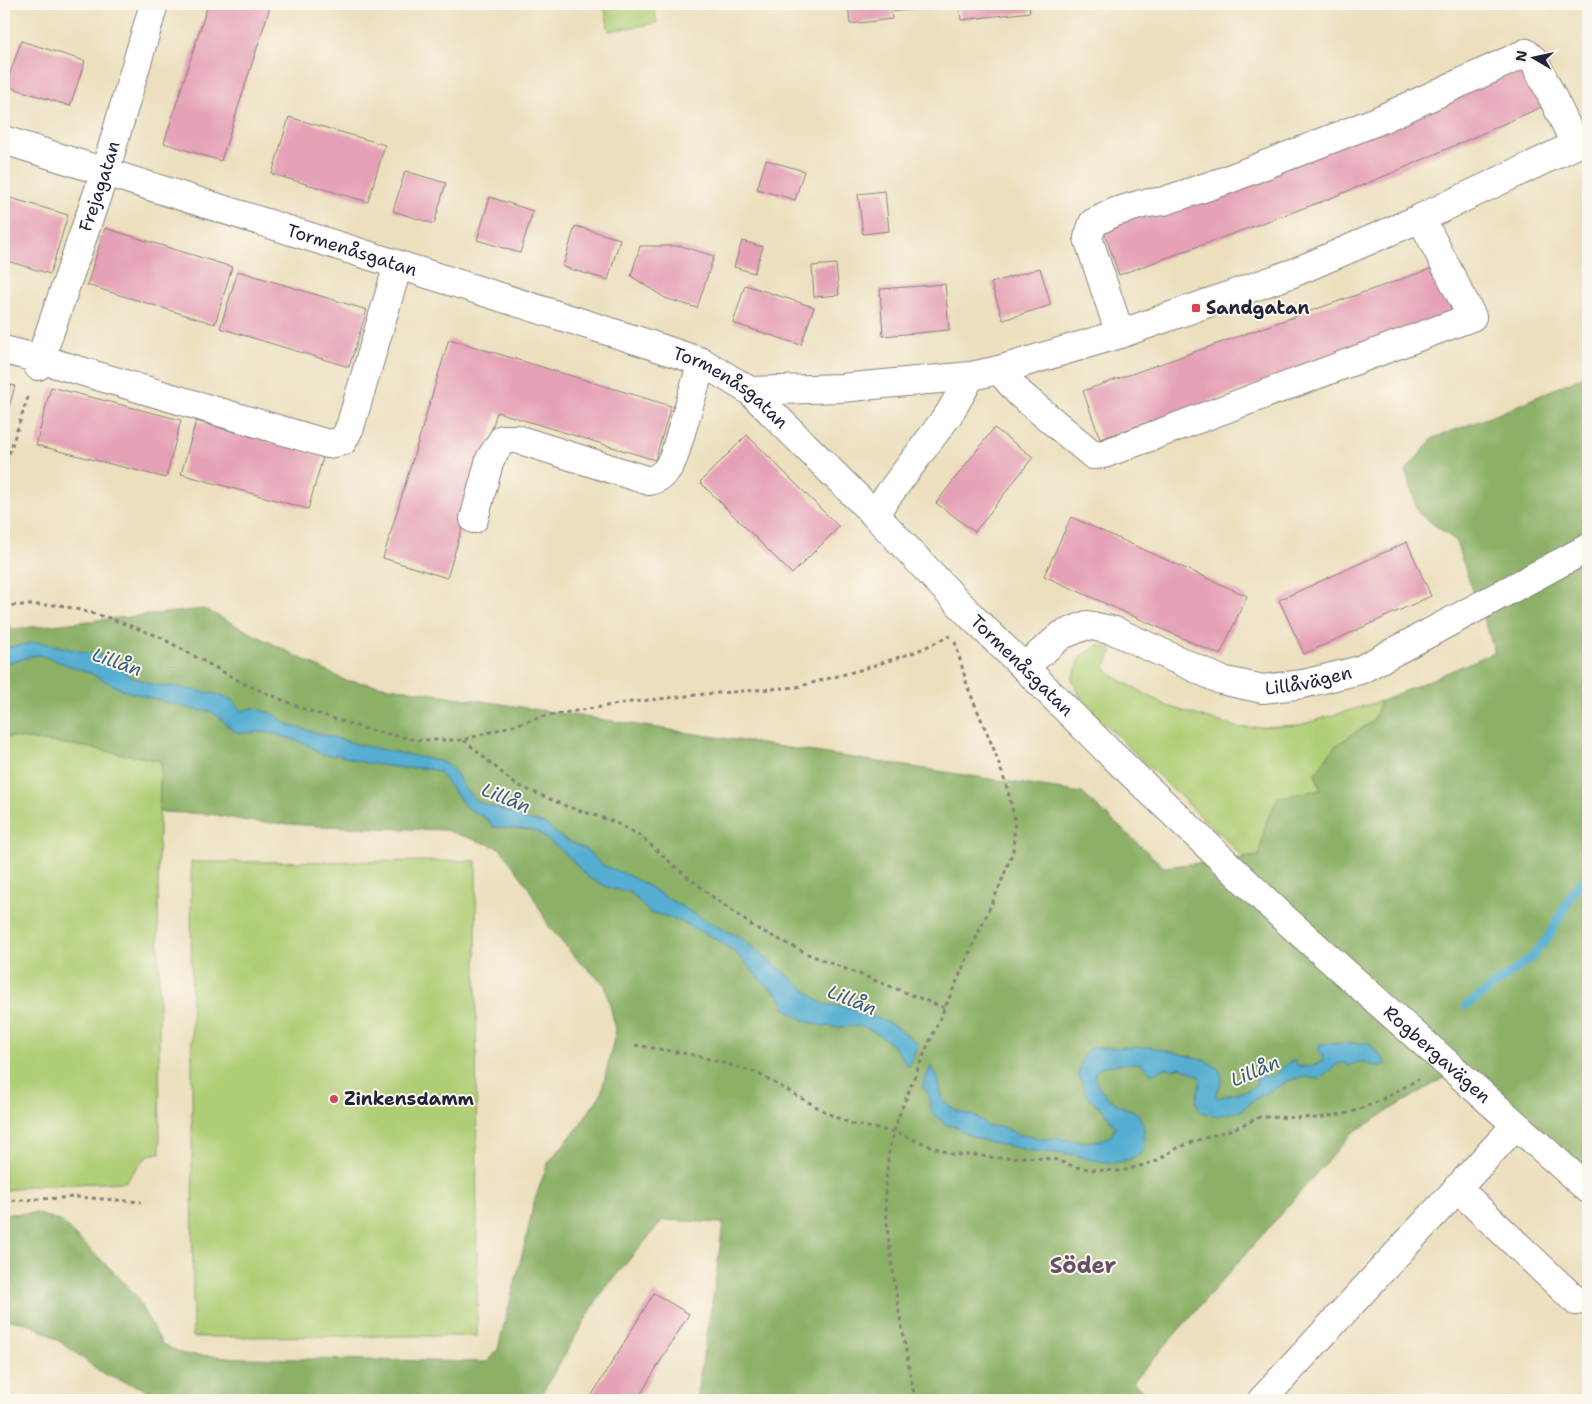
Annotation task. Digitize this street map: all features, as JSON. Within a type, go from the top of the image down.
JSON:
[{"type":"street","name":"Frejagatan","points":[[39,362],[105,172],[154,4]]},
{"type":"street","points":[[750,391],[841,388],[970,376],[999,370],[1120,334],[1293,273],[1421,218],[1582,142],[1534,60],[1526,53],[1376,121],[1224,181],[1164,201],[1142,204],[1115,212],[1093,223],[1088,238],[1120,334]]},
{"type":"street","name":"Tormenåsgatan","points":[[4,140],[702,362],[750,391],[874,514],[970,616],[1024,666],[1107,750],[1286,919]]},
{"type":"street","points":[[999,370],[1020,394],[1093,454],[1104,454],[1472,317],[1421,218]]},
{"type":"street","points":[[4,350],[39,362],[328,444],[343,441],[350,427],[398,265]]},
{"type":"street","points":[[474,519],[490,459],[503,439],[517,440],[649,481],[657,479],[668,469],[674,456],[702,362]]},
{"type":"street","points":[[874,514],[949,414],[970,376]]},
{"type":"street","name":"Lillåvägen","points":[[1024,666],[1062,635],[1087,625],[1115,631],[1221,680],[1263,689],[1303,684],[1360,670],[1588,548]]},
{"type":"street","name":"Rogbergavägen","points":[[1286,919],[1588,1189]]},
{"type":"street","points":[[1262,1400],[1516,1125]]},
{"type":"street","points":[[1457,1188],[1576,1301]]},
{"type":"path","points":[[4,469],[39,362]]},
{"type":"path","points":[[4,606],[60,605],[106,618],[158,636],[245,684],[304,709],[369,730],[416,740],[464,740],[545,716],[631,702],[797,687],[916,652],[953,635],[968,688],[995,752],[1015,820],[1013,851],[1000,886],[920,1063],[898,1118],[890,1150],[885,1193],[888,1235],[898,1306],[915,1400]]},
{"type":"path","points":[[464,740],[515,784],[566,806],[612,821],[641,836],[702,888],[754,927],[808,954],[945,1008]]},
{"type":"path","points":[[635,1045],[694,1054],[755,1072],[832,1116],[852,1124],[894,1132],[954,1155],[1052,1159],[1076,1167],[1122,1172],[1157,1162],[1175,1149],[1260,1117],[1316,1118],[1349,1113],[1373,1104],[1419,1079],[1455,1071]]},
{"type":"path","points":[[4,1201],[78,1197],[141,1202]]},
{"type":"green space","points":[[604,4],[653,4],[657,23],[609,31]]},
{"type":"green space","points":[[1588,374],[1588,1175],[1455,1071],[1352,1133],[1133,1382],[1152,1400],[696,1400],[723,1223],[663,1220],[601,1293],[538,1400],[176,1400],[105,1375],[47,1333],[27,1323],[4,1319],[4,1214],[36,1213],[60,1221],[117,1275],[135,1295],[162,1344],[184,1354],[241,1358],[488,1362],[498,1349],[534,1202],[548,1163],[576,1130],[601,1094],[616,1030],[605,985],[573,955],[550,928],[527,885],[500,848],[445,830],[318,826],[247,821],[211,814],[159,812],[161,761],[74,745],[4,736],[4,630],[204,609],[344,680],[1082,793],[1164,867],[1259,856],[1266,822],[1278,797],[1321,790],[1315,774],[1335,746],[1373,721],[1381,701],[1495,652],[1455,540],[1418,513],[1406,471],[1433,438],[1498,414]]},
{"type":"green space","points":[[1099,645],[1113,651],[1105,667],[1110,674],[1167,706],[1239,728],[1300,725],[1381,701],[1373,721],[1335,746],[1315,774],[1321,790],[1262,875],[1083,703],[1072,679],[1081,657]]},
{"type":"green space","points":[[4,736],[74,745],[161,761],[158,863],[160,1153],[148,1155],[125,1182],[27,1186],[4,1191]]},
{"type":"green space","name":"Zinkensdamm","points":[[476,861],[477,1336],[193,1337],[191,862]]},
{"type":"water","points":[[38,642],[108,657],[130,676],[154,685],[221,695],[232,700],[241,711],[253,708],[271,713],[289,725],[360,745],[439,761],[448,765],[476,801],[525,819],[545,824],[562,838],[585,849],[604,866],[643,883],[710,923],[741,938],[823,1004],[848,1007],[893,1025],[918,1044],[909,1067],[894,1047],[869,1029],[860,1026],[823,1026],[806,1021],[787,1010],[781,997],[764,983],[735,952],[716,939],[680,921],[650,913],[630,892],[612,889],[589,878],[566,854],[536,831],[493,827],[487,819],[467,808],[435,770],[403,768],[366,763],[338,755],[322,755],[310,746],[275,734],[262,732],[239,733],[231,729],[210,711],[196,710],[125,691],[90,673],[40,655],[4,663],[4,648]]},
{"type":"water","points":[[1368,1042],[1387,1064],[1378,1066],[1358,1062],[1349,1066],[1345,1063],[1337,1064],[1320,1079],[1305,1077],[1290,1080],[1252,1101],[1242,1110],[1216,1116],[1201,1112],[1196,1102],[1201,1078],[1186,1069],[1180,1067],[1175,1069],[1165,1068],[1151,1074],[1148,1069],[1139,1063],[1102,1067],[1095,1072],[1096,1083],[1099,1088],[1113,1101],[1138,1114],[1144,1133],[1142,1153],[1128,1160],[1112,1163],[1076,1155],[1033,1151],[988,1142],[964,1133],[958,1127],[946,1125],[934,1114],[927,1091],[922,1087],[931,1066],[937,1076],[945,1102],[953,1109],[979,1118],[988,1127],[999,1126],[1018,1135],[1029,1135],[1039,1139],[1055,1138],[1083,1142],[1101,1140],[1111,1136],[1115,1127],[1103,1109],[1094,1103],[1084,1092],[1078,1075],[1084,1054],[1090,1048],[1151,1047],[1205,1060],[1221,1072],[1222,1082],[1215,1096],[1218,1098],[1248,1090],[1257,1084],[1256,1080],[1260,1075],[1272,1076],[1291,1061],[1296,1061],[1297,1066],[1311,1067],[1323,1061],[1322,1054],[1318,1050],[1320,1044]]},
{"type":"building","points":[[208,4],[271,4],[221,161],[164,143]]},
{"type":"building","points":[[848,4],[916,4],[916,9],[891,12],[892,19],[850,24]]},
{"type":"building","points":[[959,4],[1029,4],[1030,12],[961,20]]},
{"type":"building","points":[[21,41],[85,61],[70,106],[6,86]]},
{"type":"building","points":[[1524,63],[1544,106],[1326,200],[1119,275],[1103,229]]},
{"type":"building","points":[[289,117],[385,145],[368,202],[272,174]]},
{"type":"building","points":[[766,160],[804,171],[795,200],[757,189]]},
{"type":"building","points":[[405,171],[446,183],[434,224],[393,211]]},
{"type":"building","points":[[885,191],[889,231],[863,234],[858,194]]},
{"type":"building","points":[[4,196],[68,215],[50,274],[4,260]]},
{"type":"building","points":[[490,197],[533,211],[520,253],[477,240]]},
{"type":"building","points":[[575,226],[620,239],[608,280],[563,267]]},
{"type":"building","points":[[105,228],[232,267],[215,324],[87,285]]},
{"type":"building","points":[[742,241],[763,247],[754,273],[734,267]]},
{"type":"building","points":[[640,246],[681,246],[714,256],[697,308],[665,298],[631,276]]},
{"type":"building","points":[[836,264],[839,295],[814,297],[812,266]]},
{"type":"building","points":[[1436,267],[1453,315],[1100,439],[1083,391]]},
{"type":"building","points":[[1040,268],[1051,305],[1003,320],[991,283]]},
{"type":"building","points":[[238,271],[367,310],[349,367],[220,328]]},
{"type":"building","points":[[945,284],[949,330],[883,336],[880,289]]},
{"type":"building","points":[[745,285],[814,307],[801,345],[733,323]]},
{"type":"building","points":[[449,339],[671,406],[655,460],[497,412],[447,578],[383,558]]},
{"type":"building","points":[[4,383],[15,386],[4,425]]},
{"type":"building","points":[[51,387],[181,420],[166,478],[36,445]]},
{"type":"building","points":[[196,421],[323,457],[308,509],[181,474]]},
{"type":"building","points":[[994,428],[1033,457],[975,532],[936,503]]},
{"type":"building","points":[[747,435],[839,527],[792,574],[700,482]]},
{"type":"building","points":[[1071,517],[1247,596],[1220,655],[1044,576]]},
{"type":"building","points":[[1407,542],[1431,596],[1304,654],[1279,600]]},
{"type":"building","points":[[654,1293],[689,1314],[637,1400],[589,1400]]},
{"type":"waterway","name":"Lillån","points":[[1466,1006],[1531,958],[1549,936],[1575,889],[1588,873]]},
{"type":"place","name":"Sandgatan","points":[[1196,308]]},
{"type":"place","name":"Zinkensdamm","points":[[334,1099]]},
{"type":"district","name":"Söder","points":[[1083,1265]]}]
